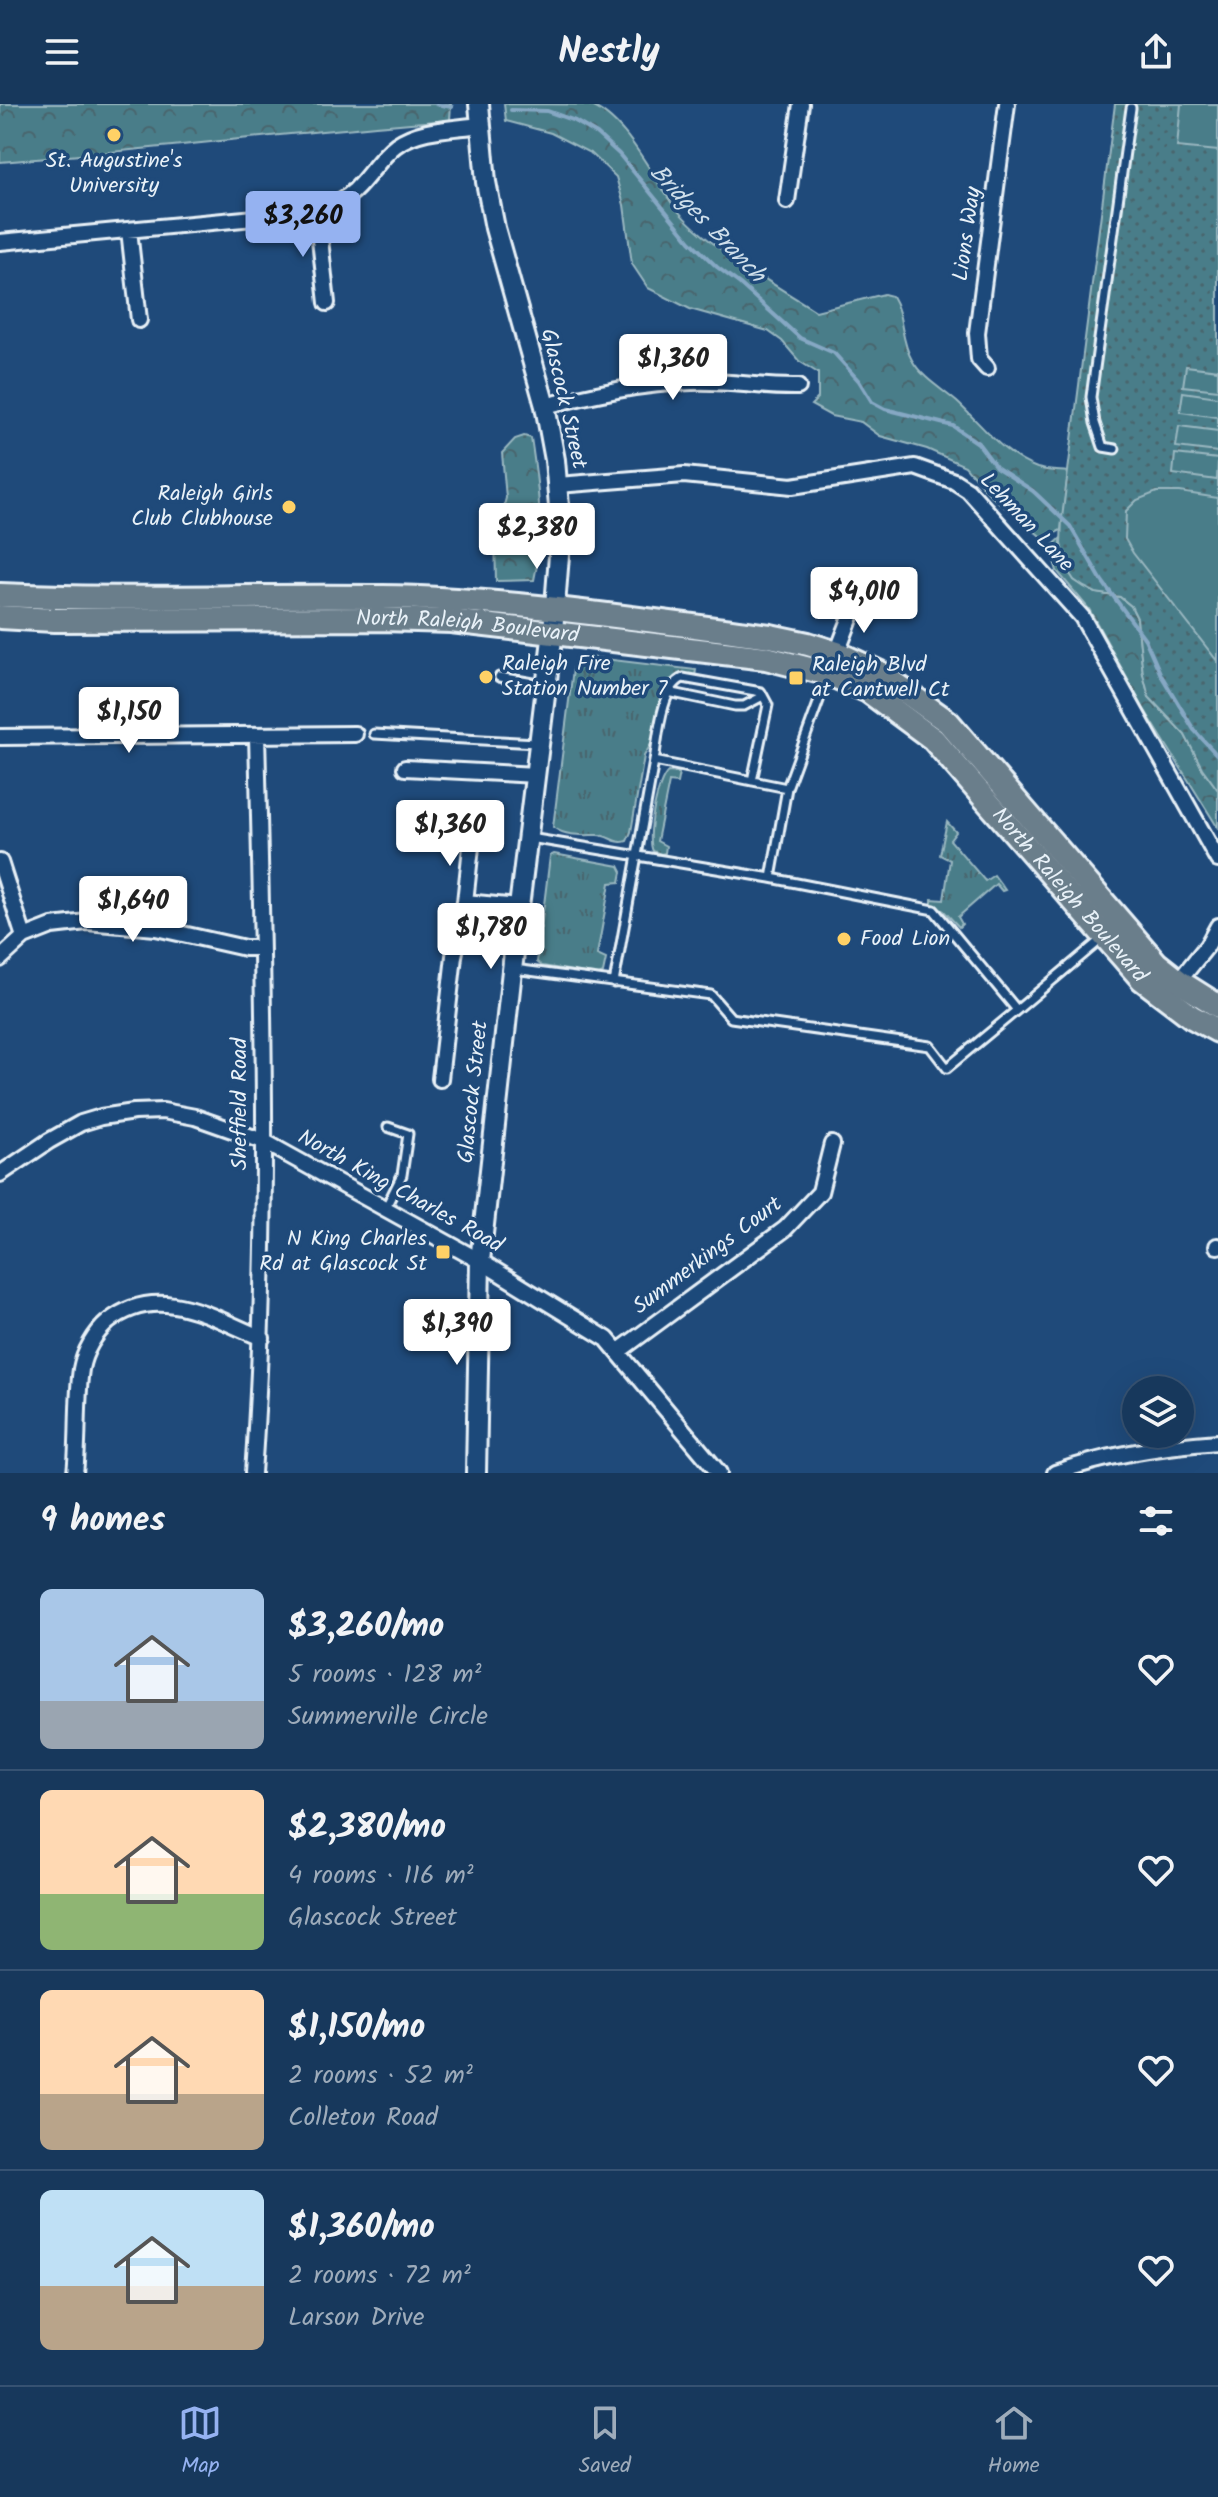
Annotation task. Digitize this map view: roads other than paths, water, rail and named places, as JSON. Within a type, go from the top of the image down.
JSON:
[{"type":"main road","name":"North Raleigh Boulevard","points":[[0,595],[452,600],[802,665],[833,663],[878,672],[948,722],[1156,963],[1172,990],[1218,1031]]},
{"type":"main road","name":"North Raleigh Boulevard","points":[[0,617],[54,620],[554,621]]},
{"type":"main road","name":"North Raleigh Boulevard","points":[[833,663],[933,739],[1142,979],[1218,1006]]},
{"type":"street","name":"Glascock Street","points":[[476,1473],[480,1261],[547,686],[561,530],[558,485],[545,406],[495,228],[479,104]]},
{"type":"street","points":[[787,201],[801,104]]},
{"type":"street","name":"Lions Way","points":[[987,368],[979,359],[977,333],[1007,104]]},
{"type":"street","points":[[0,242],[317,212],[353,192],[381,159],[410,137],[480,125]]},
{"type":"street","points":[[317,212],[327,303]]},
{"type":"street","points":[[129,230],[139,320]]},
{"type":"street","points":[[545,406],[647,385],[695,381],[798,387]]},
{"type":"street","name":"Lehman Lane","points":[[558,485],[684,475],[792,486],[915,467],[954,481],[968,490],[1082,617],[1218,860]]},
{"type":"street","points":[[833,663],[864,583]]},
{"type":"street","points":[[0,737],[355,734]]},
{"type":"street","name":"Sheffield Road","points":[[253,1473],[262,1338],[263,1141],[257,735]]},
{"type":"street","points":[[405,768],[536,775]]},
{"type":"street","points":[[440,1079],[472,838]]},
{"type":"street","points":[[0,862],[24,937]]},
{"type":"street","points":[[465,902],[519,907]]},
{"type":"street","points":[[0,959],[24,937],[52,926],[87,922],[156,928],[245,948],[261,948]]},
{"type":"street","points":[[1172,990],[1207,946],[1218,926]]},
{"type":"street","name":"North King Charles Road","points":[[0,1174],[81,1123],[134,1112],[163,1111],[195,1117],[263,1141],[480,1261],[607,1339],[719,1473]]},
{"type":"street","name":"Summerkings Court","points":[[619,1351],[785,1229],[820,1192],[832,1144]]},
{"type":"street","points":[[75,1473],[81,1367],[90,1345],[103,1327],[120,1313],[137,1306],[172,1303],[262,1338]]},
{"type":"street","points":[[1055,1473],[1106,1458],[1176,1445],[1218,1442]]},
{"type":"lane","points":[[1115,449],[1103,447],[1091,397],[1131,108]]},
{"type":"lane","points":[[771,878],[787,788],[833,663]]},
{"type":"lane","points":[[499,677],[547,686]]},
{"type":"lane","points":[[614,983],[654,761],[668,692],[674,682],[683,678],[761,692],[768,705],[752,781]]},
{"type":"lane","points":[[668,692],[735,706],[744,706],[763,696]]},
{"type":"lane","points":[[374,734],[539,743]]},
{"type":"lane","points":[[654,761],[787,788]]},
{"type":"lane","points":[[528,838],[771,878],[934,910],[1017,1010]]},
{"type":"lane","points":[[512,969],[711,995],[731,1018],[930,1046],[947,1068],[1105,937]]},
{"type":"lane","points":[[385,1209],[402,1175],[408,1134],[388,1127]]},
{"type":"waterway","name":"Bridges Branch","points":[[436,104],[452,107]]},
{"type":"waterway","name":"Bridges Branch","points":[[511,110],[547,111],[575,121],[597,134],[619,154],[690,241],[800,338],[834,353],[859,381],[872,402],[885,409],[953,426],[978,443],[996,467],[1033,491],[1070,526],[1102,581],[1145,639],[1161,675],[1194,730],[1218,756]]},
{"type":"place","name":"St. Augustine's University","points":[[114,135]]},
{"type":"place","name":"Raleigh Girls Club Clubhouse","points":[[289,507]]},
{"type":"place","name":"Raleigh Fire Station Number 7","points":[[486,677]]},
{"type":"place","name":"Raleigh Blvd at Cantwell Ct","points":[[796,678]]},
{"type":"place","name":"Food Lion","points":[[844,939]]},
{"type":"place","name":"N King Charles Rd at Glascock St","points":[[443,1252]]}]
